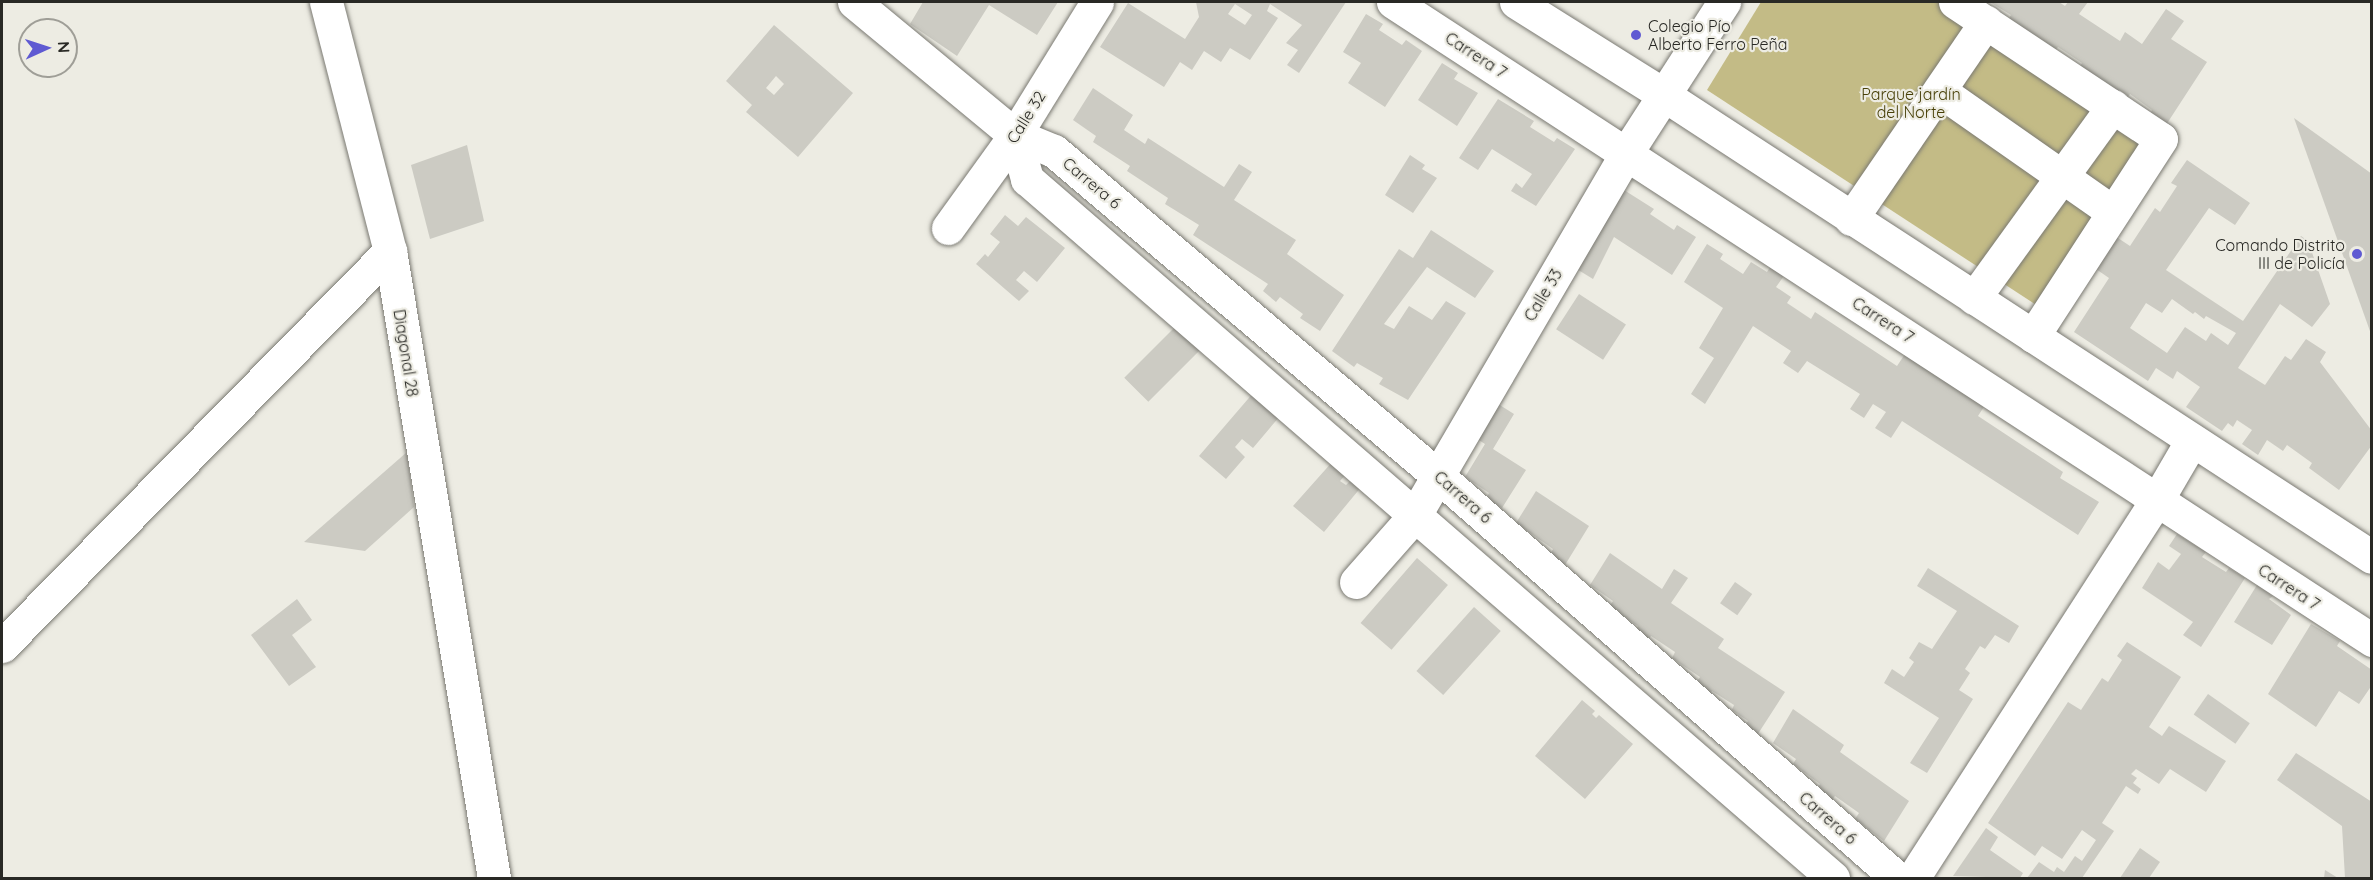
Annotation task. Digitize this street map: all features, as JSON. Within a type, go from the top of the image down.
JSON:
[{"type":"street","name":"Diagonal 28","points":[[326,2],[390,251],[464,709],[494,879]]},
{"type":"street","name":"Carrera 6","points":[[854,2],[1015,135],[1054,151],[1437,475],[1896,879]]},
{"type":"street","name":"Calle 32","points":[[948,228],[1015,135],[1097,2]]},
{"type":"street","name":"Carrera 7","points":[[1393,2],[1627,152],[2372,640]]},
{"type":"street","points":[[1516,2],[1664,94],[1851,219],[2372,557]]},
{"type":"street","name":"Calle 33","points":[[1356,582],[1415,515],[1627,152],[1724,2]]},
{"type":"street","points":[[1955,2],[2161,139],[2032,336]]},
{"type":"street","points":[[1851,219],[1986,22]]},
{"type":"street","points":[[1940,91],[2113,212]]},
{"type":"street","points":[[1974,298],[2061,174],[2113,106]]},
{"type":"street","points":[[1015,135],[1027,179],[1833,879]]},
{"type":"street","points":[[2,646],[390,251]]},
{"type":"street","points":[[1913,879],[2157,500],[2192,440]]},
{"type":"green space","name":"Parque jardín del Norte","points":[[1761,2],[1940,2],[2149,142],[2041,308],[1707,90]]},
{"type":"building","points":[[923,2],[1058,2],[1037,35],[989,5],[957,56],[910,24]]},
{"type":"building","points":[[1196,2],[1346,2],[1299,73],[1287,65],[1298,50],[1286,43],[1302,25],[1270,4],[1267,11],[1278,18],[1250,60],[1230,48],[1221,62],[1204,51],[1192,70],[1180,62],[1164,87],[1100,47],[1128,3],[1185,39],[1199,17]],"holes":[[[1235,4],[1252,15],[1245,25],[1228,14]]]},
{"type":"building","points":[[1990,2],[2059,2],[2065,6],[2068,2],[2088,2],[2079,14],[2120,41],[2125,32],[2142,44],[2166,9],[2184,21],[2171,39],[2207,62],[2166,125],[2150,115],[2152,110],[2130,94],[2126,100],[2079,68],[2082,63],[2058,47],[2054,52],[2008,20],[2011,15]]},
{"type":"building","points":[[1366,14],[1383,24],[1379,30],[1402,45],[1406,40],[1422,51],[1385,107],[1348,83],[1361,63],[1343,52]]},
{"type":"building","points":[[774,25],[853,93],[798,157],[746,112],[752,105],[726,81]],"holes":[[[776,76],[784,84],[774,95],[766,88]]]},
{"type":"building","points":[[1442,63],[1458,73],[1454,79],[1478,93],[1457,126],[1418,100]]},
{"type":"building","points":[[1093,88],[1133,115],[1124,130],[1145,144],[1148,138],[1224,187],[1239,164],[1252,172],[1234,200],[1296,240],[1287,254],[1344,295],[1320,331],[1300,318],[1303,314],[1280,297],[1276,302],[1263,291],[1268,284],[1193,235],[1199,225],[1165,204],[1168,198],[1127,171],[1130,166],[1093,142],[1096,136],[1073,120]]},
{"type":"building","points":[[1498,99],[1534,121],[1530,127],[1554,142],[1557,138],[1575,149],[1536,206],[1511,191],[1516,183],[1522,188],[1532,174],[1492,149],[1478,170],[1459,158]]},
{"type":"building","name":"Comando Distrito III de Policía","points":[[2294,118],[2372,174],[2372,334],[2371,334]]},
{"type":"building","points":[[467,145],[484,221],[430,239],[411,165]]},
{"type":"building","points":[[1410,155],[1425,165],[1422,169],[1437,178],[1413,213],[1385,195]]},
{"type":"building","points":[[2187,160],[2250,203],[2235,225],[2209,208],[2166,270],[2243,321],[2301,236],[2308,241],[2330,304],[2312,327],[2280,304],[2238,368],[2265,385],[2285,356],[2291,360],[2306,339],[2326,352],[2320,362],[2372,431],[2372,445],[2339,490],[2309,468],[2312,463],[2287,445],[2283,451],[2267,440],[2258,455],[2242,444],[2252,430],[2237,420],[2233,427],[2228,423],[2222,431],[2186,407],[2200,387],[2177,371],[2173,379],[2156,368],[2148,381],[2074,332],[2109,278],[2093,267],[2115,236],[2130,246],[2155,208],[2160,212],[2177,186],[2171,183]],"holes":[[[2172,299],[2193,314],[2195,312],[2204,319],[2206,316],[2236,333],[2228,345],[2211,333],[2206,341],[2185,327],[2167,353],[2130,328],[2146,303],[2162,313]]]},
{"type":"building","points":[[1624,190],[1654,209],[1650,214],[1674,230],[1677,225],[1696,237],[1672,275],[1614,237],[1593,279],[1575,268]]},
{"type":"building","points":[[1005,215],[1018,226],[1026,217],[1065,248],[1037,282],[1024,271],[1016,280],[1029,291],[1019,301],[976,264],[985,254],[988,257],[1000,242],[990,234]]},
{"type":"building","points":[[1431,230],[1494,271],[1475,298],[1427,267],[1384,324],[1394,329],[1409,306],[1432,320],[1446,301],[1466,313],[1408,400],[1379,384],[1383,378],[1357,363],[1354,367],[1332,351],[1399,249],[1413,258]]},
{"type":"building","points":[[1707,244],[1723,254],[1720,259],[1743,274],[1751,262],[1767,272],[1772,264],[1786,273],[1776,287],[1791,297],[1787,303],[1811,319],[1815,312],[1897,366],[1907,351],[1987,402],[1978,416],[2063,472],[2060,478],[2099,502],[2078,535],[1902,421],[1891,438],[1875,428],[1886,412],[1873,404],[1864,418],[1850,409],[1860,394],[1807,361],[1798,373],[1783,363],[1791,351],[1753,326],[1705,404],[1691,394],[1714,358],[1699,348],[1723,308],[1684,282]]},
{"type":"building","points":[[1579,294],[1626,324],[1603,360],[1556,329]]},
{"type":"building","points":[[1178,324],[1202,348],[1148,402],[1124,378]]},
{"type":"building","points":[[1254,392],[1280,416],[1253,448],[1242,439],[1235,447],[1245,457],[1226,479],[1199,456]]},
{"type":"building","points":[[1495,402],[1514,414],[1493,449],[1526,470],[1502,508],[1486,499],[1489,493],[1465,477],[1485,444],[1471,435]]},
{"type":"building","points":[[407,452],[414,507],[365,551],[304,542]]},
{"type":"building","points":[[1333,461],[1347,473],[1340,481],[1346,485],[1353,478],[1362,486],[1324,532],[1293,506]]},
{"type":"building","points":[[1536,491],[1589,526],[1565,565],[1550,555],[1553,549],[1516,523]]},
{"type":"building","points":[[2177,534],[2206,552],[2202,557],[2226,572],[2229,568],[2245,578],[2201,647],[2183,635],[2193,622],[2142,588],[2158,562],[2169,570],[2181,554],[2169,546]]},
{"type":"building","points":[[1610,553],[1662,589],[1674,569],[1688,578],[1671,603],[1724,639],[1718,648],[1785,692],[1754,740],[1742,731],[1748,721],[1732,710],[1734,705],[1712,691],[1708,696],[1694,686],[1700,677],[1672,658],[1675,652],[1651,636],[1647,642],[1634,633],[1638,626],[1609,607],[1613,601],[1590,585]]},
{"type":"building","points":[[1417,558],[1448,585],[1392,650],[1361,623]]},
{"type":"building","points":[[1928,568],[2019,626],[2009,643],[1995,635],[1985,649],[1980,646],[1965,669],[1970,673],[1959,690],[1973,699],[1927,773],[1910,763],[1939,718],[1884,683],[1892,669],[1904,677],[1914,662],[1909,658],[1919,642],[1932,649],[1957,611],[1917,586]]},
{"type":"building","points":[[1735,582],[1752,594],[1737,615],[1720,603]]},
{"type":"building","points":[[2257,585],[2273,596],[2269,599],[2291,615],[2272,645],[2234,622]]},
{"type":"building","points":[[297,599],[312,620],[292,635],[316,667],[289,686],[251,635]]},
{"type":"building","points":[[1474,607],[1501,631],[1443,695],[1416,671]]},
{"type":"building","points":[[2311,624],[2340,641],[2337,646],[2372,670],[2372,685],[2359,704],[2339,691],[2316,727],[2268,694]]},
{"type":"building","points":[[2127,642],[2181,677],[2149,727],[2162,736],[2169,726],[2226,761],[2206,792],[2170,769],[2159,784],[2136,769],[2131,774],[2137,778],[2133,783],[2141,789],[2138,794],[2126,786],[2102,823],[2114,831],[2082,878],[2027,878],[2039,862],[2054,872],[2057,867],[2064,872],[2075,856],[2082,861],[2096,840],[2082,830],[2062,859],[2042,846],[2035,856],[1988,823],[2068,702],[2081,710],[2102,678],[2108,682],[2122,660],[2117,656]]},
{"type":"building","points":[[2208,694],[2250,723],[2235,744],[2194,714]]},
{"type":"building","points":[[1582,700],[1595,711],[1592,714],[1596,718],[1599,715],[1633,744],[1585,799],[1535,756]]},
{"type":"building","points":[[1793,709],[1844,745],[1840,752],[1909,801],[1884,841],[1855,819],[1859,813],[1835,796],[1831,802],[1816,790],[1820,784],[1793,764],[1796,759],[1773,743]]},
{"type":"building","points":[[2296,753],[2372,802],[2372,878],[2345,878],[2342,826],[2277,780]]},
{"type":"building","points":[[1986,828],[1998,837],[1990,850],[2023,873],[2020,878],[1953,876]]},
{"type":"building","points":[[2140,848],[2160,862],[2149,878],[2120,878]]},
{"type":"building","points":[[2325,870],[2338,878],[2324,878]]},
{"type":"place","name":"Colegio Pío Alberto Ferro Peña","points":[[1636,35]]},
{"type":"place","name":"Comando Distrito III de Policía","points":[[2357,254]]}]
